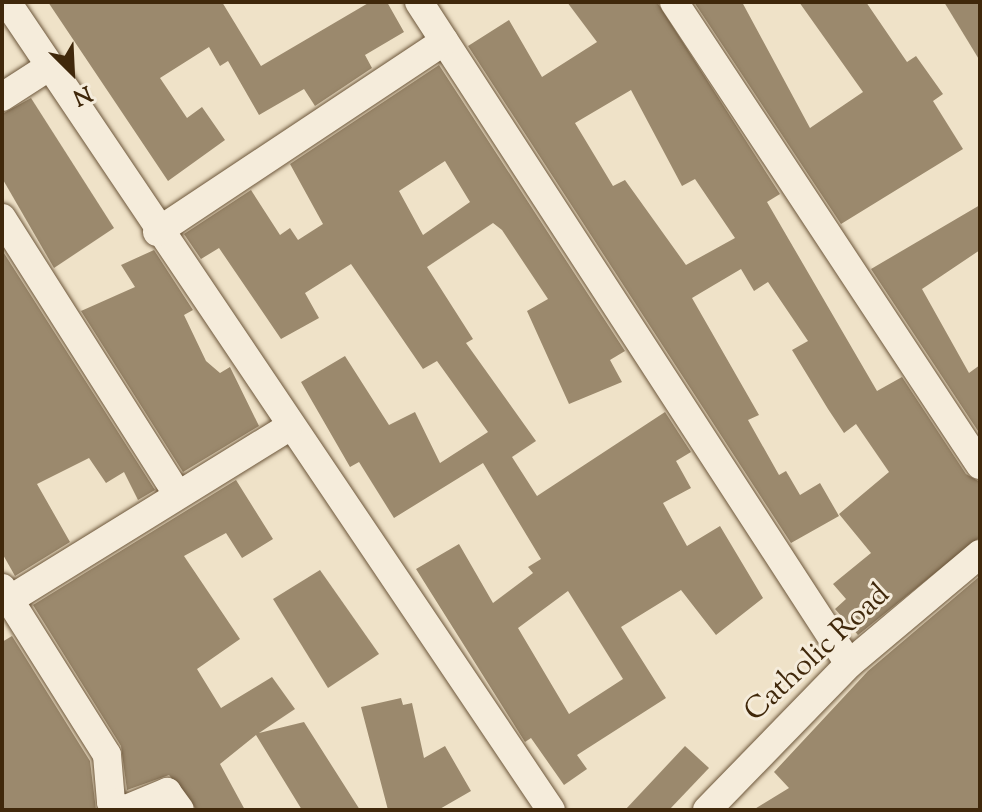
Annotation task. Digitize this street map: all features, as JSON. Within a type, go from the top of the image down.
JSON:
[{"type":"street","points":[[7,2],[47,68],[539,808]]},
{"type":"street","points":[[419,2],[849,664]]},
{"type":"street","points":[[674,2],[980,465]]},
{"type":"street","points":[[157,232],[444,41]]},
{"type":"street","points":[[2,97],[47,68]]},
{"type":"street","points":[[2,218],[177,494]]},
{"type":"street","points":[[180,810],[167,792],[124,810],[111,802],[107,755],[6,594],[288,428]]},
{"type":"street","name":"Catholic Road","points":[[707,810],[849,664],[980,554]]},
{"type":"building","points":[[48,2],[222,2],[261,66],[370,2],[387,2],[404,32],[365,55],[372,68],[315,106],[304,89],[259,115],[228,61],[220,66],[209,47],[160,78],[187,118],[202,107],[225,140],[168,181]]},
{"type":"building","points":[[567,2],[657,2],[780,194],[767,202],[877,391],[902,377],[966,474],[980,482],[980,537],[858,635],[835,609],[846,599],[833,584],[871,553],[839,514],[889,472],[856,424],[844,433],[828,409],[792,350],[808,341],[768,282],[754,291],[741,269],[692,298],[759,415],[748,420],[779,475],[786,471],[800,495],[820,483],[839,516],[791,543],[468,46],[509,20],[542,77],[597,42]],"holes":[[[631,90],[682,186],[695,179],[735,238],[686,265],[625,180],[613,186],[575,123]]]},
{"type":"building","points":[[694,2],[742,2],[810,128],[863,92],[799,2],[866,2],[907,62],[916,56],[943,94],[933,101],[963,149],[841,224]]},
{"type":"building","points":[[944,2],[980,2],[980,61]]},
{"type":"building","points":[[439,65],[625,351],[610,360],[622,382],[569,404],[527,311],[548,299],[502,230],[493,223],[427,267],[473,339],[466,343],[536,441],[512,457],[537,496],[665,412],[691,452],[676,461],[691,488],[663,503],[687,546],[720,526],[763,598],[716,635],[681,590],[621,627],[666,698],[577,755],[587,769],[564,785],[531,738],[525,742],[416,569],[459,544],[493,603],[533,573],[528,567],[541,559],[483,463],[394,518],[359,462],[350,467],[301,382],[345,356],[389,425],[415,412],[440,463],[488,432],[437,361],[423,369],[351,264],[305,293],[319,318],[281,339],[219,248],[201,259],[184,234],[251,190],[280,235],[290,228],[298,240],[323,224],[290,164]],"holes":[[[445,161],[470,202],[423,235],[399,191]],[[568,591],[623,679],[569,714],[518,628]]]},
{"type":"building","points":[[31,98],[114,228],[54,268],[2,178],[2,114]]},
{"type":"building","points":[[980,205],[980,250],[922,289],[969,373],[980,365],[980,434],[871,269]]},
{"type":"building","points":[[2,250],[155,490],[138,500],[124,472],[106,483],[89,458],[37,484],[70,542],[15,576],[2,553]]},
{"type":"building","points":[[154,250],[193,310],[184,315],[206,361],[220,373],[230,367],[259,426],[183,472],[81,311],[135,287],[121,265]]},
{"type":"building","points":[[236,480],[273,539],[242,558],[226,533],[184,556],[240,639],[197,669],[221,708],[272,677],[295,709],[259,733],[304,722],[360,810],[302,810],[256,735],[220,764],[245,810],[197,810],[169,775],[127,790],[121,746],[33,605]]},
{"type":"building","points":[[320,570],[379,654],[328,688],[273,599]]},
{"type":"building","points":[[980,576],[980,810],[753,810],[789,788],[774,772],[868,671]]},
{"type":"building","points":[[12,636],[90,761],[96,810],[2,810],[2,642]]},
{"type":"building","points":[[401,698],[403,705],[412,703],[424,758],[445,746],[471,791],[438,810],[388,810],[361,707]]},
{"type":"building","points":[[685,746],[709,768],[669,810],[625,810]]}]
